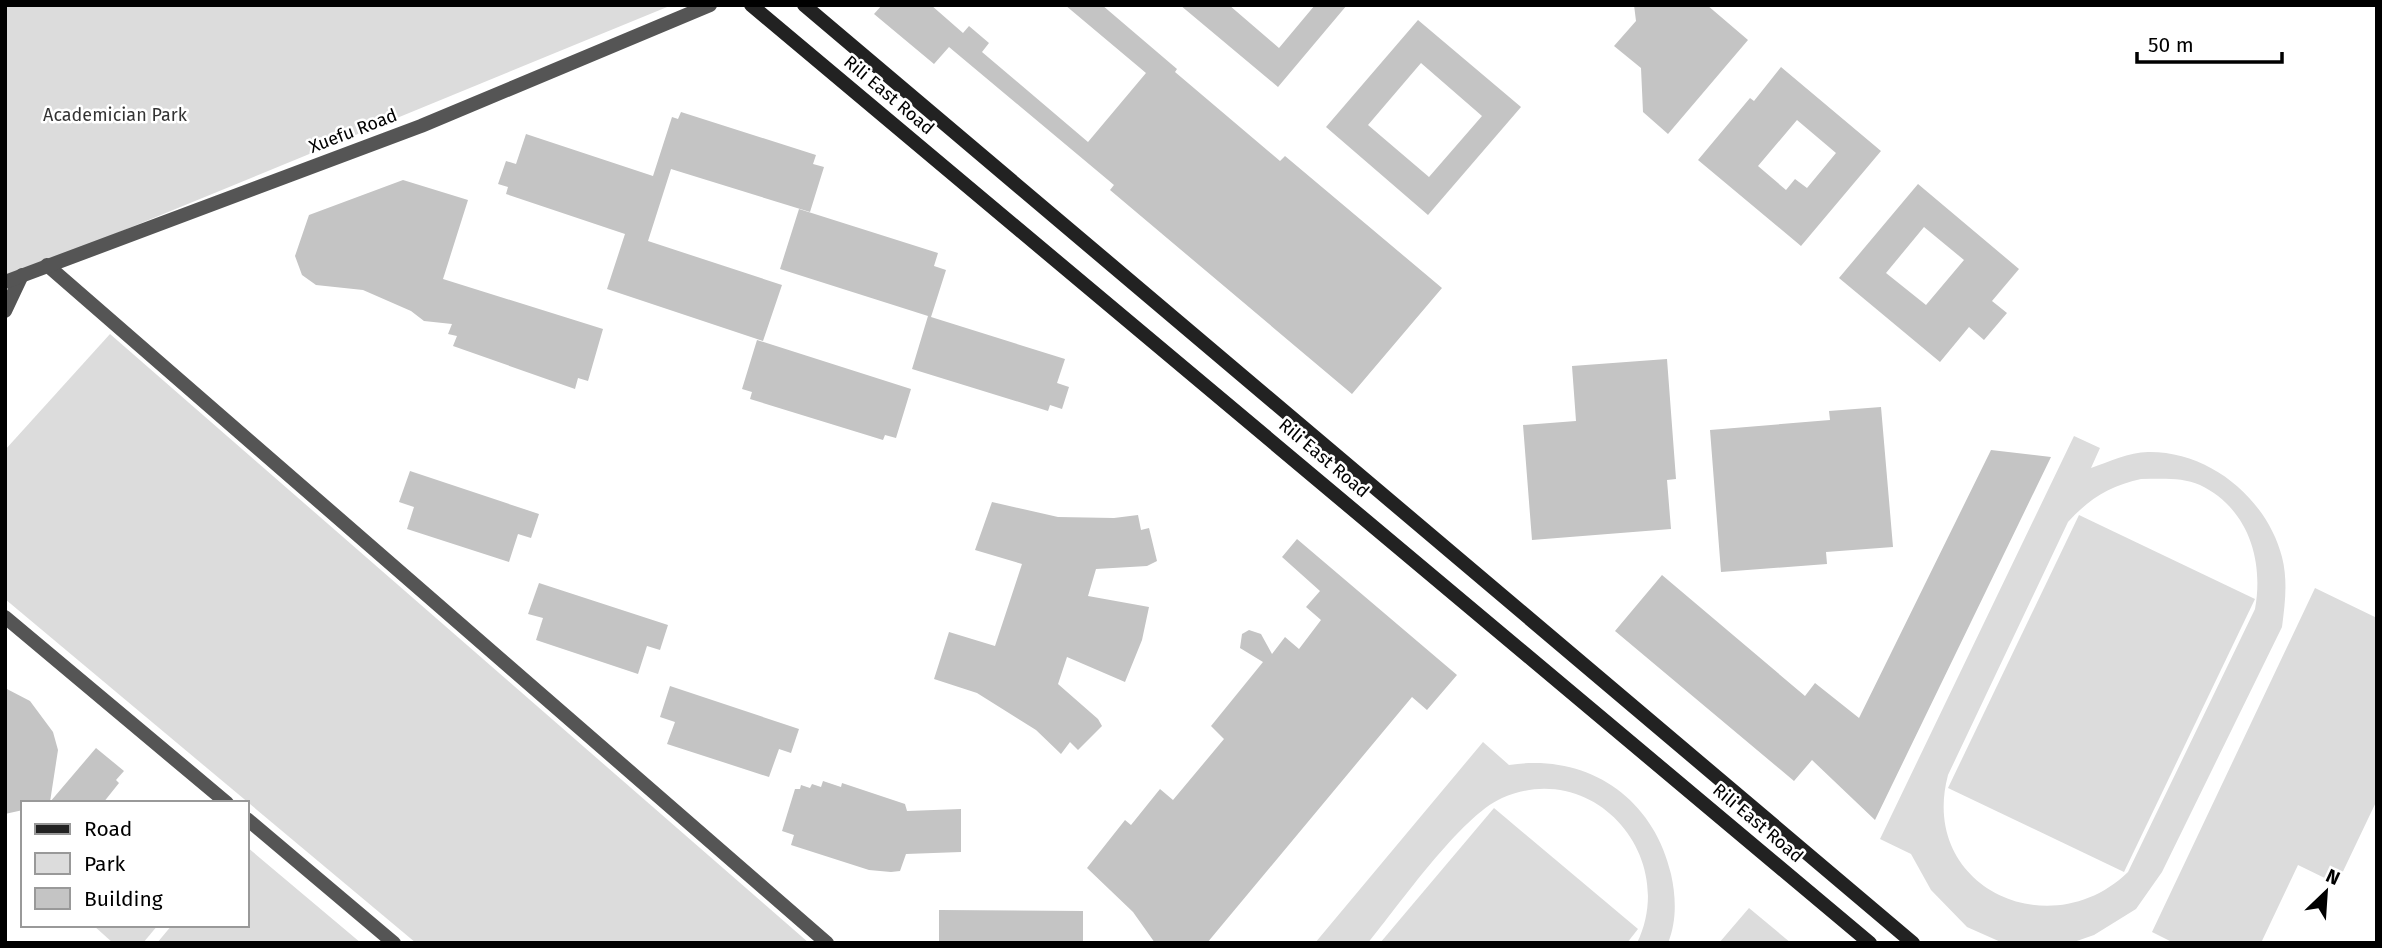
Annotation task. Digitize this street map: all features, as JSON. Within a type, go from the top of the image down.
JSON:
[{"type":"main road","name":"Rili East Road","points":[[751,5],[1870,943]]},
{"type":"main road","name":"Rili East Road","points":[[804,5],[1913,943]]},
{"type":"street","name":"Xuefu Road","points":[[5,282],[421,126],[710,5]]},
{"type":"street","points":[[47,265],[827,943]]},
{"type":"street","points":[[5,311],[22,275]]},
{"type":"street","points":[[5,617],[225,801]]},
{"type":"street","points":[[248,820],[394,943]]},
{"type":"green space","name":"Academician Park","points":[[5,5],[672,5],[5,279]]},
{"type":"green space","points":[[110,334],[809,943],[416,943],[5,599],[5,450]]},
{"type":"green space","points":[[2074,436],[2100,448],[2091,468],[2134,454],[2171,454],[2214,469],[2233,482],[2249,498],[2263,516],[2282,557],[2285,601],[2282,627],[2162,872],[2136,909],[2094,935],[2071,943],[2003,943],[1967,927],[1931,890],[1911,854],[1880,839]],"holes":[[[2141,479],[2193,482],[2217,495],[2230,507],[2241,521],[2254,554],[2257,572],[2255,609],[2128,872],[2097,894],[2063,905],[2029,904],[1997,894],[1971,875],[1952,848],[1944,814],[1948,775],[2068,522],[2101,494]]]},
{"type":"green space","points":[[2079,515],[2255,599],[2124,872],[1948,788]]},
{"type":"green space","points":[[2315,588],[2377,618],[2377,800],[2337,884],[2298,865],[2261,943],[2174,943],[2152,932]]},
{"type":"green space","points":[[1483,742],[1509,765],[1537,763],[1564,766],[1589,774],[1612,786],[1632,802],[1649,822],[1662,846],[1671,874],[1675,909],[1668,943],[1637,943],[1647,910],[1646,878],[1637,848],[1619,823],[1596,803],[1567,792],[1536,789],[1502,798],[1468,823],[1431,863],[1368,943],[1315,943]]},
{"type":"green space","points":[[1494,808],[1638,929],[1627,943],[1380,943]]},
{"type":"green space","points":[[248,848],[361,943],[157,943],[170,927],[248,927]]},
{"type":"green space","points":[[1749,908],[1791,943],[1719,943]]},
{"type":"green space","points":[[95,927],[156,927],[143,943],[113,943]]},
{"type":"building","points":[[882,5],[931,5],[963,33],[969,26],[989,43],[982,52],[1088,142],[1146,73],[1065,5],[1102,5],[1177,69],[1175,72],[1280,161],[1285,156],[1442,288],[1352,394],[1110,190],[1114,185],[949,47],[934,64],[874,14]]},
{"type":"building","points":[[1180,5],[1229,5],[1279,48],[1315,5],[1347,5],[1278,87]]},
{"type":"building","points":[[1634,5],[1707,5],[1748,40],[1668,134],[1643,112],[1641,68],[1614,46],[1636,21]]},
{"type":"building","points":[[1418,20],[1521,107],[1428,215],[1326,127]],"holes":[[[1421,63],[1482,116],[1429,177],[1368,125]]]},
{"type":"building","points":[[1781,67],[1881,151],[1801,246],[1698,160],[1750,98],[1754,101]],"holes":[[[1797,120],[1836,153],[1807,188],[1795,179],[1786,190],[1758,166]]]},
{"type":"building","points":[[681,112],[816,155],[813,164],[824,167],[810,212],[671,169],[648,241],[782,285],[763,341],[607,289],[625,234],[506,194],[508,187],[498,184],[506,161],[516,164],[526,134],[653,176],[672,117],[678,119]]},
{"type":"building","points":[[403,180],[468,200],[443,279],[603,329],[588,381],[578,378],[575,389],[453,346],[457,336],[448,334],[452,324],[424,321],[411,311],[363,290],[316,285],[302,275],[295,256],[309,215]]},
{"type":"building","points":[[1918,184],[2019,269],[1992,301],[2007,313],[1984,340],[1969,327],[1940,362],[1839,278]],"holes":[[[1924,227],[1964,260],[1926,305],[1886,273]]]},
{"type":"building","points":[[799,209],[938,253],[934,266],[946,270],[931,317],[1065,359],[1057,383],[1069,387],[1062,409],[1050,405],[1048,411],[912,369],[928,316],[780,269]]},
{"type":"building","points":[[757,340],[911,389],[896,438],[885,435],[883,440],[750,399],[752,392],[742,389]]},
{"type":"building","points":[[1667,359],[1676,479],[1667,480],[1671,529],[1532,540],[1523,425],[1576,421],[1572,366]]},
{"type":"building","points":[[1881,407],[1893,547],[1826,552],[1827,564],[1721,572],[1710,430],[1830,420],[1829,411]]},
{"type":"building","points":[[1991,450],[2051,457],[1875,820],[1812,760],[1794,781],[1615,631],[1662,575],[1805,696],[1815,683],[1859,718]]},
{"type":"building","points":[[410,471],[539,514],[531,538],[518,534],[509,562],[407,529],[414,507],[399,502]]},
{"type":"building","points":[[992,502],[1058,517],[1114,518],[1138,515],[1141,530],[1149,528],[1157,561],[1147,566],[1096,569],[1088,596],[1149,607],[1142,640],[1125,682],[1067,657],[1058,684],[1098,719],[1102,726],[1078,750],[1070,742],[1061,754],[1036,730],[977,693],[934,679],[949,632],[995,646],[1022,564],[975,550]]},
{"type":"building","points":[[1297,539],[1457,675],[1427,710],[1412,697],[1207,943],[1155,943],[1133,912],[1087,868],[1125,820],[1131,825],[1160,789],[1173,800],[1224,739],[1211,726],[1263,662],[1240,648],[1242,634],[1249,630],[1261,634],[1272,654],[1285,637],[1299,649],[1321,620],[1306,607],[1320,591],[1282,557]]},
{"type":"building","points":[[539,583],[668,625],[660,650],[647,646],[638,674],[536,640],[543,618],[528,614]]},
{"type":"building","points":[[670,686],[799,729],[791,753],[779,749],[769,777],[667,744],[675,722],[660,717]]},
{"type":"building","points":[[5,688],[30,701],[53,732],[58,750],[50,801],[21,801],[21,810],[5,814]]},
{"type":"building","points":[[96,748],[124,771],[116,780],[119,783],[105,801],[51,801]]},
{"type":"building","points":[[823,781],[841,787],[842,783],[905,804],[907,811],[961,809],[961,852],[906,854],[900,871],[891,872],[869,870],[791,845],[794,835],[782,831],[795,789],[800,789],[801,785],[810,788],[812,784],[821,787]]},
{"type":"building","points":[[939,910],[1083,911],[1083,943],[939,943]]}]
